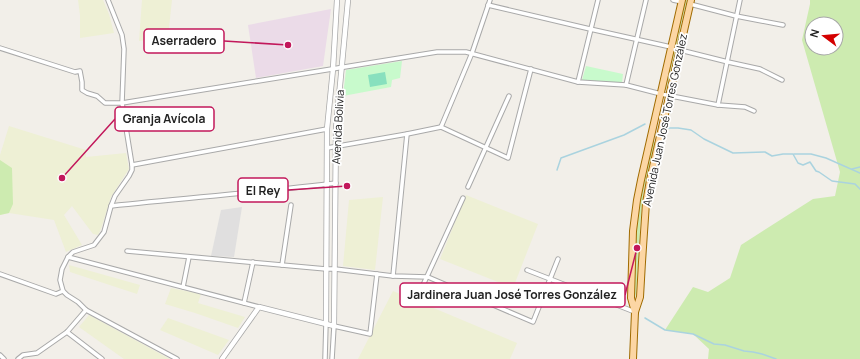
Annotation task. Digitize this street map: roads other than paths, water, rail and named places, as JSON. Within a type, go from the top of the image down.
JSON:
[{"type":"main road","name":"Avenida Juan José Torres González","points":[[635,312],[631,298],[633,231],[639,187],[682,1]]},
{"type":"main road","name":"Avenida Juan José Torres González","points":[[632,359],[635,312],[640,297],[646,203],[691,2]]},
{"type":"main road","points":[[655,117],[665,119]]},
{"type":"street","points":[[108,0],[122,35],[124,49],[122,103],[132,170],[115,196],[104,232],[94,245],[73,252],[68,257],[62,269],[60,280],[63,291],[86,310],[177,359]]},
{"type":"street","name":"Avenida Bolivia","points":[[326,323],[327,129],[333,69],[337,0]]},
{"type":"street","name":"Avenida Bolivia","points":[[334,326],[336,128],[348,0]]},
{"type":"street","points":[[441,127],[472,54],[490,0]]},
{"type":"street","points":[[578,82],[598,0]]},
{"type":"street","points":[[626,85],[646,0]]},
{"type":"street","points":[[673,0],[682,1]]},
{"type":"street","points":[[718,105],[740,0]]},
{"type":"street","points":[[691,2],[736,16],[783,25]]},
{"type":"street","points":[[488,5],[671,47]]},
{"type":"street","points":[[0,48],[75,72],[80,71],[82,90],[97,96],[105,103],[122,103],[437,52],[466,52],[578,82],[626,85],[670,96],[718,105],[745,107],[754,111]]},
{"type":"street","points":[[680,50],[760,68],[782,80]]},
{"type":"street","points":[[327,148],[441,127],[508,158],[532,69]]},
{"type":"street","points":[[468,187],[509,96]]},
{"type":"street","points":[[132,165],[327,129]]},
{"type":"street","points":[[393,276],[407,134]]},
{"type":"street","points":[[111,206],[336,183]]},
{"type":"street","points":[[418,296],[428,278],[463,198]]},
{"type":"street","points":[[282,265],[291,205]]},
{"type":"street","points":[[127,251],[428,278],[533,322],[558,259]]},
{"type":"street","points":[[68,257],[259,307],[370,334],[377,274]]},
{"type":"street","points":[[183,287],[189,257]]},
{"type":"street","points":[[244,303],[253,262]]},
{"type":"street","points":[[527,270],[635,312]]},
{"type":"street","points":[[0,274],[56,294],[63,291]]},
{"type":"street","points":[[222,359],[259,307]]},
{"type":"street","points":[[18,359],[23,355],[37,353],[67,332],[86,310]]},
{"type":"street","points":[[325,359],[326,323]]},
{"type":"street","points":[[332,359],[334,326]]},
{"type":"street","points":[[67,332],[102,359]]},
{"type":"street","points":[[0,355],[4,359]]},
{"type":"waterway","points":[[557,170],[561,158],[624,135],[645,124]]},
{"type":"waterway","points":[[665,128],[691,130],[704,139],[733,153],[765,152],[772,156],[793,154],[798,163],[803,165],[810,162],[816,171],[832,181],[855,184],[860,189]]},
{"type":"waterway","points":[[794,154],[811,154],[826,158],[860,173]]},
{"type":"waterway","points":[[852,169],[860,167]]},
{"type":"waterway","points":[[645,318],[665,330],[693,334],[714,344],[725,345],[776,359]]},
{"type":"place","name":"Aserradero","points":[[288,45]]},
{"type":"place","name":"Granja Avícola","points":[[62,178]]},
{"type":"place","name":"El Rey","points":[[347,186]]},
{"type":"place","name":"Jardinera Juan José Torres González","points":[[637,248]]}]
